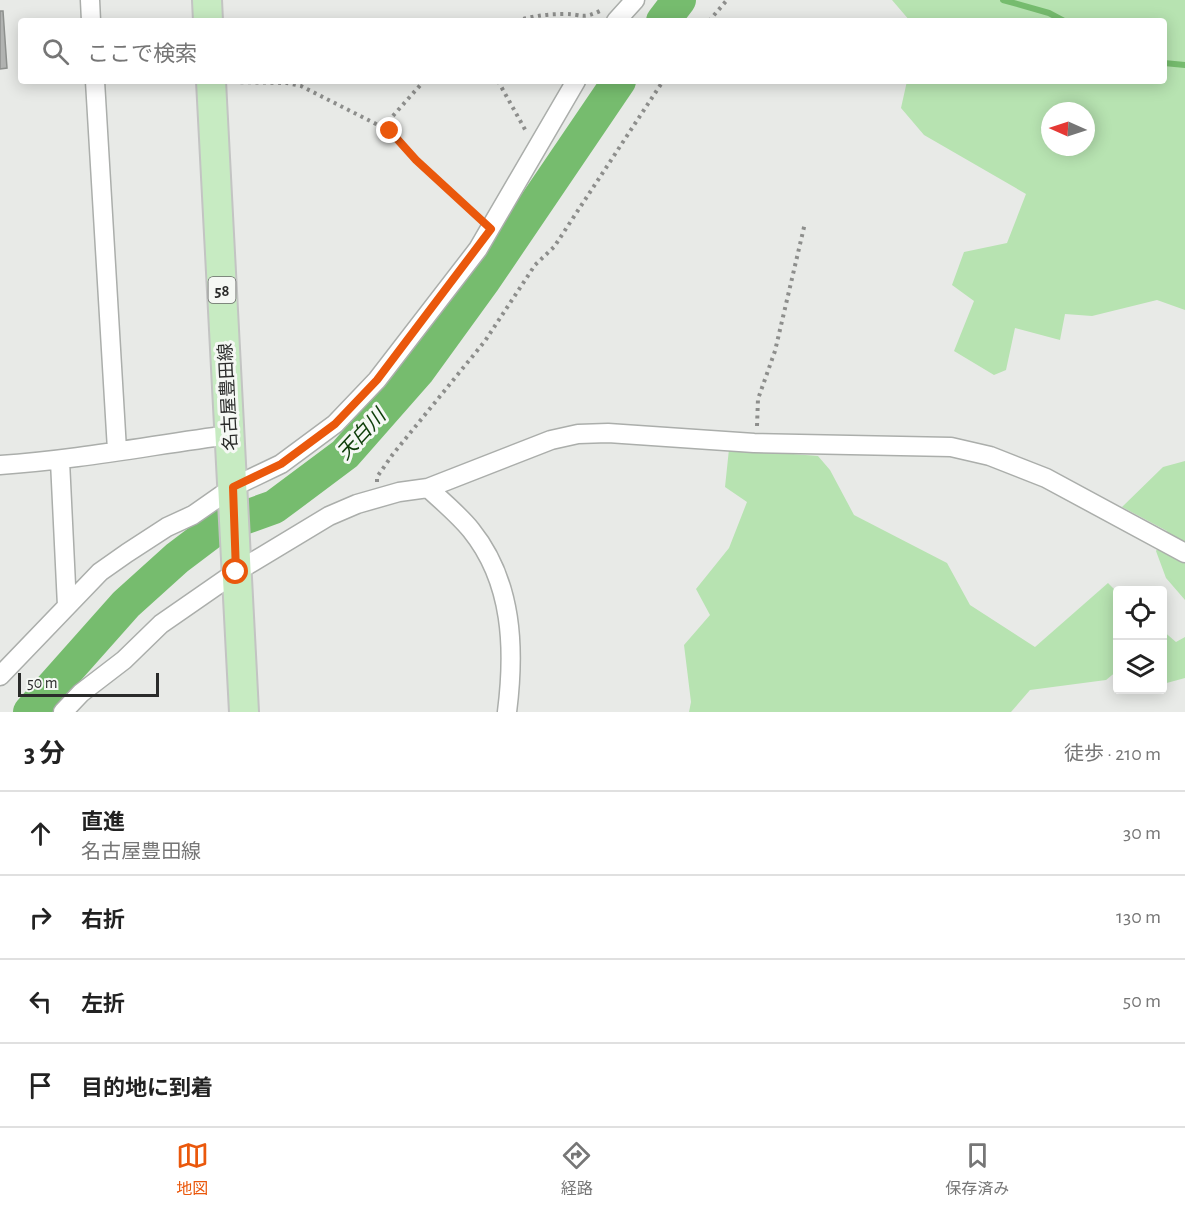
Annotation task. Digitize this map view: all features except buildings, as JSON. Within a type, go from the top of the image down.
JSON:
[{"type":"main road","points":[[207,0],[208,18]]},
{"type":"main road","name":"名古屋豊田線","points":[[211,84],[244,712]]},
{"type":"street","points":[[90,0],[91,18]]},
{"type":"street","points":[[619,18],[634,1]]},
{"type":"street","points":[[95,84],[117,450]]},
{"type":"street","points":[[0,676],[100,572],[167,527],[233,493],[281,464],[335,424],[377,380],[491,229],[574,84]]},
{"type":"street","points":[[63,712],[81,693],[124,660],[161,624],[236,567],[329,516],[381,497],[428,488],[551,440],[578,434],[608,433],[754,443],[951,447],[990,456],[1046,478],[1185,553]]},
{"type":"street","points":[[0,465],[60,461],[117,450],[229,435]]},
{"type":"street","points":[[60,461],[67,606]]},
{"type":"street","points":[[428,488],[471,530],[490,560],[512,633],[507,712]]},
{"type":"path","points":[[712,18],[727,0]]},
{"type":"path","points":[[528,18],[567,14],[586,17],[615,4],[634,1]]},
{"type":"path","points":[[292,84],[301,86],[386,129],[491,229]]},
{"type":"path","points":[[386,129],[391,118],[421,84]]},
{"type":"path","points":[[500,84],[528,134],[539,144]]},
{"type":"path","points":[[381,497],[377,477],[408,435],[485,341],[535,265],[554,247],[661,84]]},
{"type":"path","points":[[754,443],[758,399],[775,351],[805,223]]},
{"type":"green space","points":[[892,0],[1185,0],[1185,310],[1157,300],[1092,316],[1065,314],[1060,340],[1015,328],[1006,370],[994,375],[954,351],[974,301],[952,285],[964,252],[1007,243],[1026,194],[924,135],[901,108],[906,84],[1167,84],[1167,18],[907,18]]},
{"type":"green space","points":[[729,449],[818,456],[830,470],[854,515],[947,563],[970,605],[1035,647],[1108,583],[1113,588],[1113,674],[1106,680],[1030,690],[1011,712],[689,712],[691,702],[684,645],[710,615],[696,589],[729,548],[747,502],[725,487]]},
{"type":"green space","points":[[1185,461],[1185,600],[1166,578],[1156,551],[1167,531],[1122,507],[1163,467]]},
{"type":"green space","points":[[1167,634],[1176,642],[1185,637],[1185,678],[1167,683]]},
{"type":"waterway","name":"天白川","points":[[665,18],[679,0]]},
{"type":"waterway","points":[[1003,0],[1049,13],[1058,18]]},
{"type":"waterway","points":[[1167,63],[1185,65]]},
{"type":"waterway","name":"天白川","points":[[30,712],[126,604],[177,558],[218,527],[274,507],[345,454],[418,371],[484,280],[617,84]]},
{"type":"route","points":[[236,572],[233,487],[281,464],[335,424],[377,380],[491,229],[416,160],[390,131]]}]
